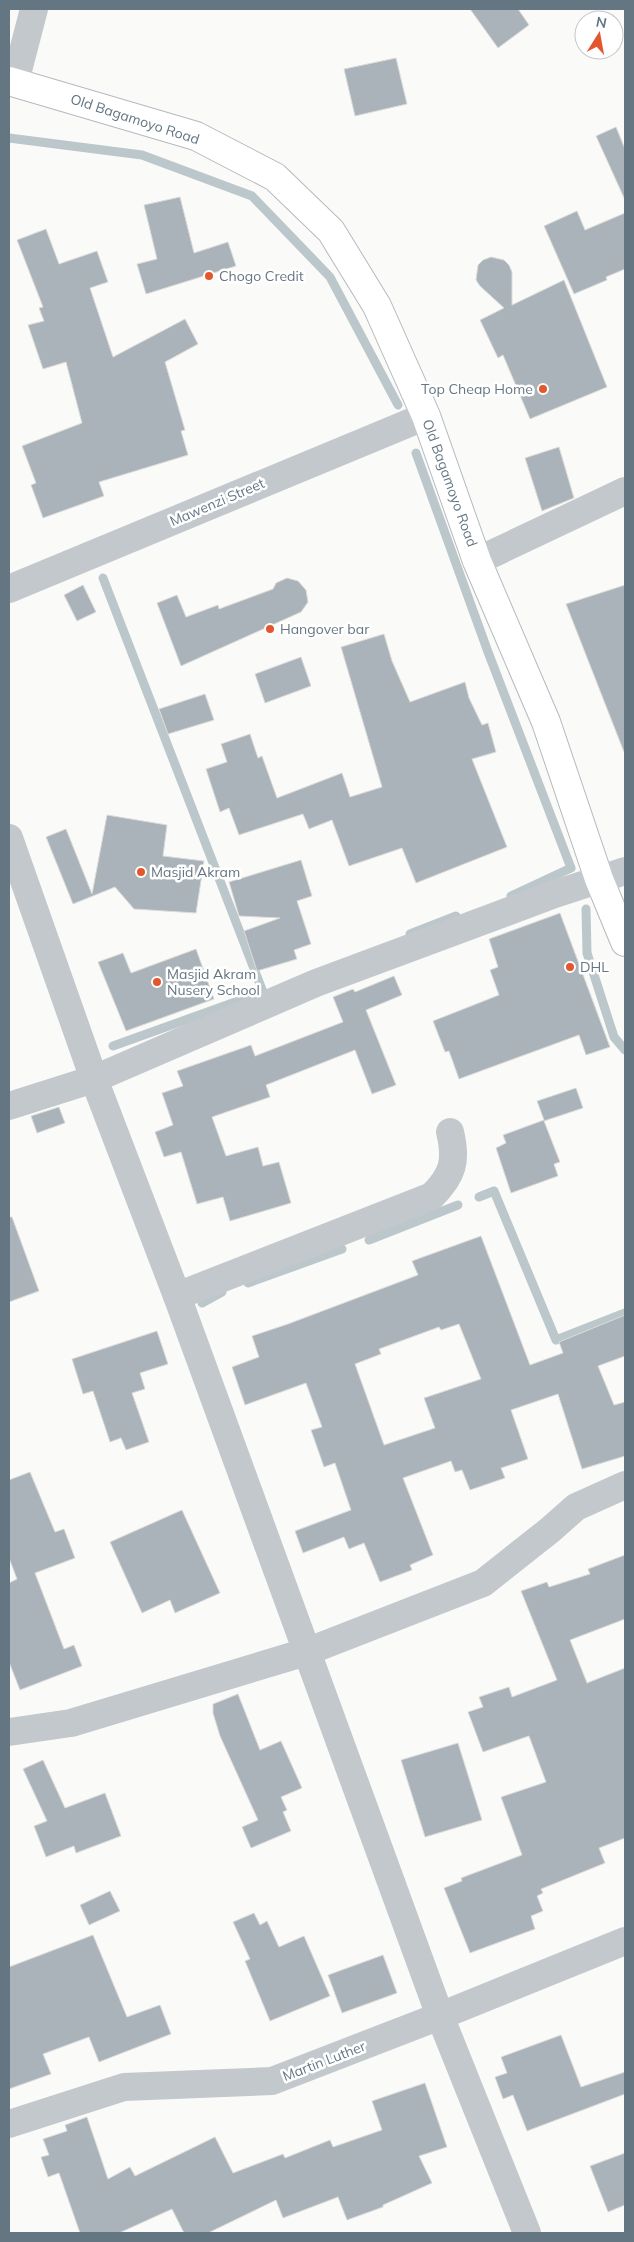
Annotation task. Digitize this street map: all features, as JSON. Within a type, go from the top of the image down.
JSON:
[{"type":"main road","name":"Old Bagamoyo Road","points":[[12,81],[196,136],[276,177],[331,231],[377,306],[426,416],[477,561],[546,722],[599,879],[625,942]]},
{"type":"street","points":[[12,81],[34,9]]},
{"type":"street","name":"Mawenzi Street","points":[[9,589],[426,416]]},
{"type":"street","points":[[477,561],[625,491]]},
{"type":"street","points":[[9,838],[94,1079],[177,1296],[440,2016],[526,2233]]},
{"type":"street","points":[[9,1106],[94,1079],[316,983],[625,871]]},
{"type":"street","points":[[177,1296],[432,1196],[445,1183],[453,1167],[454,1149],[450,1132]]},
{"type":"street","points":[[9,1732],[71,1723],[306,1652],[483,1583],[576,1507],[625,1485]]},
{"type":"street","name":"Martin Luther","points":[[9,2124],[124,2088],[272,2082],[625,1940]]},
{"type":"building","points":[[470,9],[518,9],[529,25],[498,48]]},
{"type":"building","points":[[396,58],[407,104],[355,116],[344,69]]},
{"type":"building","points":[[616,127],[625,149],[625,200],[596,136]]},
{"type":"building","points":[[180,197],[194,253],[228,242],[236,266],[146,294],[137,264],[157,259],[144,205]]},
{"type":"building","points":[[577,211],[585,230],[625,213],[625,269],[606,277],[607,280],[574,294],[544,226]]},
{"type":"building","points":[[46,229],[59,264],[97,251],[108,282],[90,288],[113,357],[185,319],[198,344],[165,362],[185,430],[181,431],[188,455],[99,482],[104,496],[43,518],[31,485],[36,483],[22,446],[82,423],[66,362],[43,369],[28,325],[44,321],[39,308],[43,307],[17,240]]},
{"type":"building","points":[[491,257],[504,260],[509,265],[512,272],[512,305],[564,280],[607,387],[530,419],[503,355],[498,358],[480,320],[504,308],[476,280],[478,265],[483,260]]},
{"type":"building","points":[[559,447],[574,498],[542,511],[525,458]]},
{"type":"building","points":[[287,578],[298,581],[306,590],[308,602],[301,612],[181,666],[157,603],[177,595],[186,617],[218,605],[219,609],[273,589],[276,583]]},
{"type":"building","points":[[83,585],[96,612],[77,621],[64,595]]},
{"type":"building","points":[[625,585],[625,751],[624,752],[566,604]]},
{"type":"building","points":[[384,634],[392,661],[410,702],[465,682],[469,698],[482,725],[488,723],[496,752],[472,759],[507,847],[416,883],[402,848],[349,866],[332,820],[309,829],[303,814],[239,835],[229,808],[220,812],[206,769],[227,762],[221,744],[250,734],[258,758],[262,756],[277,798],[342,773],[350,797],[382,787],[341,647]]},
{"type":"building","points":[[301,657],[311,686],[265,703],[255,674]]},
{"type":"building","points":[[205,694],[214,720],[168,734],[159,709]]},
{"type":"building","points":[[107,815],[167,825],[163,856],[204,861],[196,913],[134,909],[115,887],[73,904],[46,837],[66,829],[92,894]]},
{"type":"building","points":[[301,860],[312,896],[297,901],[311,944],[294,950],[297,959],[257,971],[244,931],[280,918],[239,916],[229,882]]},
{"type":"building","points":[[560,913],[610,1047],[586,1055],[579,1035],[459,1079],[449,1051],[445,1052],[433,1021],[499,995],[490,970],[498,967],[489,939]]},
{"type":"building","name":"Masjid Akram Nusery School","points":[[196,949],[214,999],[126,1031],[98,962],[123,953],[131,973]]},
{"type":"building","points":[[394,976],[402,995],[366,1010],[396,1085],[372,1094],[355,1050],[266,1085],[270,1097],[212,1117],[226,1156],[258,1147],[263,1166],[279,1162],[291,1203],[230,1221],[223,1197],[197,1204],[181,1152],[164,1157],[155,1132],[173,1125],[162,1093],[183,1086],[177,1071],[251,1045],[255,1056],[343,1022],[333,997],[353,989],[355,992]]},
{"type":"building","points":[[576,1088],[583,1108],[544,1121],[560,1162],[554,1164],[558,1176],[511,1193],[496,1148],[506,1143],[503,1135],[544,1120],[537,1101]]},
{"type":"building","points":[[59,1107],[65,1123],[37,1133],[31,1116]]},
{"type":"building","points":[[9,1217],[12,1217],[39,1291],[9,1302]]},
{"type":"building","points":[[481,1236],[530,1365],[563,1353],[559,1342],[625,1315],[625,1356],[598,1366],[614,1405],[625,1402],[625,1456],[582,1469],[558,1394],[511,1410],[528,1459],[501,1468],[505,1478],[470,1490],[462,1470],[455,1472],[451,1461],[403,1478],[433,1555],[410,1565],[412,1570],[380,1582],[364,1543],[349,1549],[344,1537],[303,1553],[295,1531],[351,1510],[335,1463],[324,1467],[311,1430],[322,1427],[306,1383],[245,1405],[232,1367],[259,1357],[252,1336],[418,1275],[412,1261]],"holes":[[[459,1324],[481,1379],[424,1398],[435,1428],[384,1445],[355,1364],[381,1354],[379,1349],[439,1327],[441,1330]]]},
{"type":"building","points":[[157,1331],[168,1364],[140,1373],[145,1389],[132,1393],[149,1442],[126,1450],[121,1438],[110,1442],[93,1391],[83,1394],[72,1359]]},
{"type":"building","points":[[30,1472],[55,1532],[64,1529],[75,1558],[35,1573],[64,1649],[74,1645],[82,1666],[20,1690],[9,1662],[9,1583],[17,1579],[9,1558],[9,1480]]},
{"type":"building","points":[[182,1510],[220,1593],[175,1613],[170,1600],[142,1613],[110,1542]]},
{"type":"building","points":[[625,1555],[625,1619],[570,1640],[587,1683],[625,1668],[625,1838],[599,1848],[605,1863],[541,1889],[543,1893],[537,1896],[543,1911],[531,1916],[535,1929],[470,1953],[444,1888],[462,1881],[461,1878],[522,1855],[501,1797],[546,1782],[529,1736],[483,1752],[468,1712],[483,1707],[479,1697],[509,1687],[512,1697],[557,1680],[521,1591],[547,1582],[549,1587],[590,1574],[588,1569]]},
{"type":"building","points":[[238,1694],[260,1750],[281,1741],[302,1788],[281,1797],[287,1810],[283,1812],[291,1831],[251,1848],[242,1827],[258,1820],[220,1736],[213,1713],[213,1704]]},
{"type":"building","points":[[458,1743],[482,1820],[425,1837],[401,1760]]},
{"type":"building","points":[[43,1760],[65,1808],[105,1793],[121,1836],[76,1853],[74,1846],[46,1857],[34,1826],[47,1821],[23,1769]]},
{"type":"building","points":[[110,1891],[120,1911],[89,1925],[80,1905]]},
{"type":"building","points":[[254,1913],[260,1925],[267,1921],[279,1947],[304,1936],[330,1996],[270,2021],[245,1961],[250,1959],[233,1922]]},
{"type":"building","points":[[93,1935],[127,2017],[160,2005],[171,2034],[99,2062],[89,2037],[43,2054],[51,2074],[9,2089],[9,1967]]},
{"type":"building","points":[[383,1955],[397,1993],[342,2013],[328,1975]]},
{"type":"building","points":[[561,2035],[581,2087],[625,2072],[625,2094],[527,2131],[513,2095],[503,2099],[495,2077],[507,2073],[501,2057]]},
{"type":"building","points":[[425,2083],[447,2147],[419,2156],[432,2183],[383,2205],[383,2207],[347,2220],[338,2197],[283,2218],[276,2200],[208,2233],[184,2233],[172,2209],[119,2233],[80,2233],[59,2173],[48,2177],[41,2157],[49,2155],[43,2139],[67,2131],[65,2125],[87,2117],[108,2179],[130,2167],[135,2176],[215,2137],[233,2173],[283,2154],[285,2158],[330,2140],[333,2147],[382,2130],[372,2101]]},
{"type":"building","points":[[625,2153],[625,2205],[608,2212],[590,2166]]},
{"type":"waterway","points":[[9,138],[142,155],[252,196],[330,277],[398,405]]},
{"type":"waterway","points":[[416,453],[488,652],[571,868],[511,896]]},
{"type":"waterway","points":[[103,578],[263,992]]},
{"type":"waterway","points":[[586,909],[587,953],[614,1037],[625,1050]]},
{"type":"waterway","points":[[410,934],[456,916]]},
{"type":"waterway","points":[[113,1046],[252,996]]},
{"type":"waterway","points":[[479,1197],[494,1191],[556,1340],[625,1313]]},
{"type":"waterway","points":[[369,1240],[458,1205]]},
{"type":"waterway","points":[[248,1283],[342,1249]]},
{"type":"waterway","points":[[202,1303],[222,1292]]},
{"type":"place","name":"Chogo Credit","points":[[209,276]]},
{"type":"place","name":"Top Cheap Home","points":[[543,389]]},
{"type":"place","name":"Hangover bar","points":[[270,629]]},
{"type":"place","name":"Masjid Akram","points":[[141,872]]},
{"type":"place","name":"DHL","points":[[570,967]]},
{"type":"place","name":"Masjid Akram Nusery School","points":[[157,982]]}]
